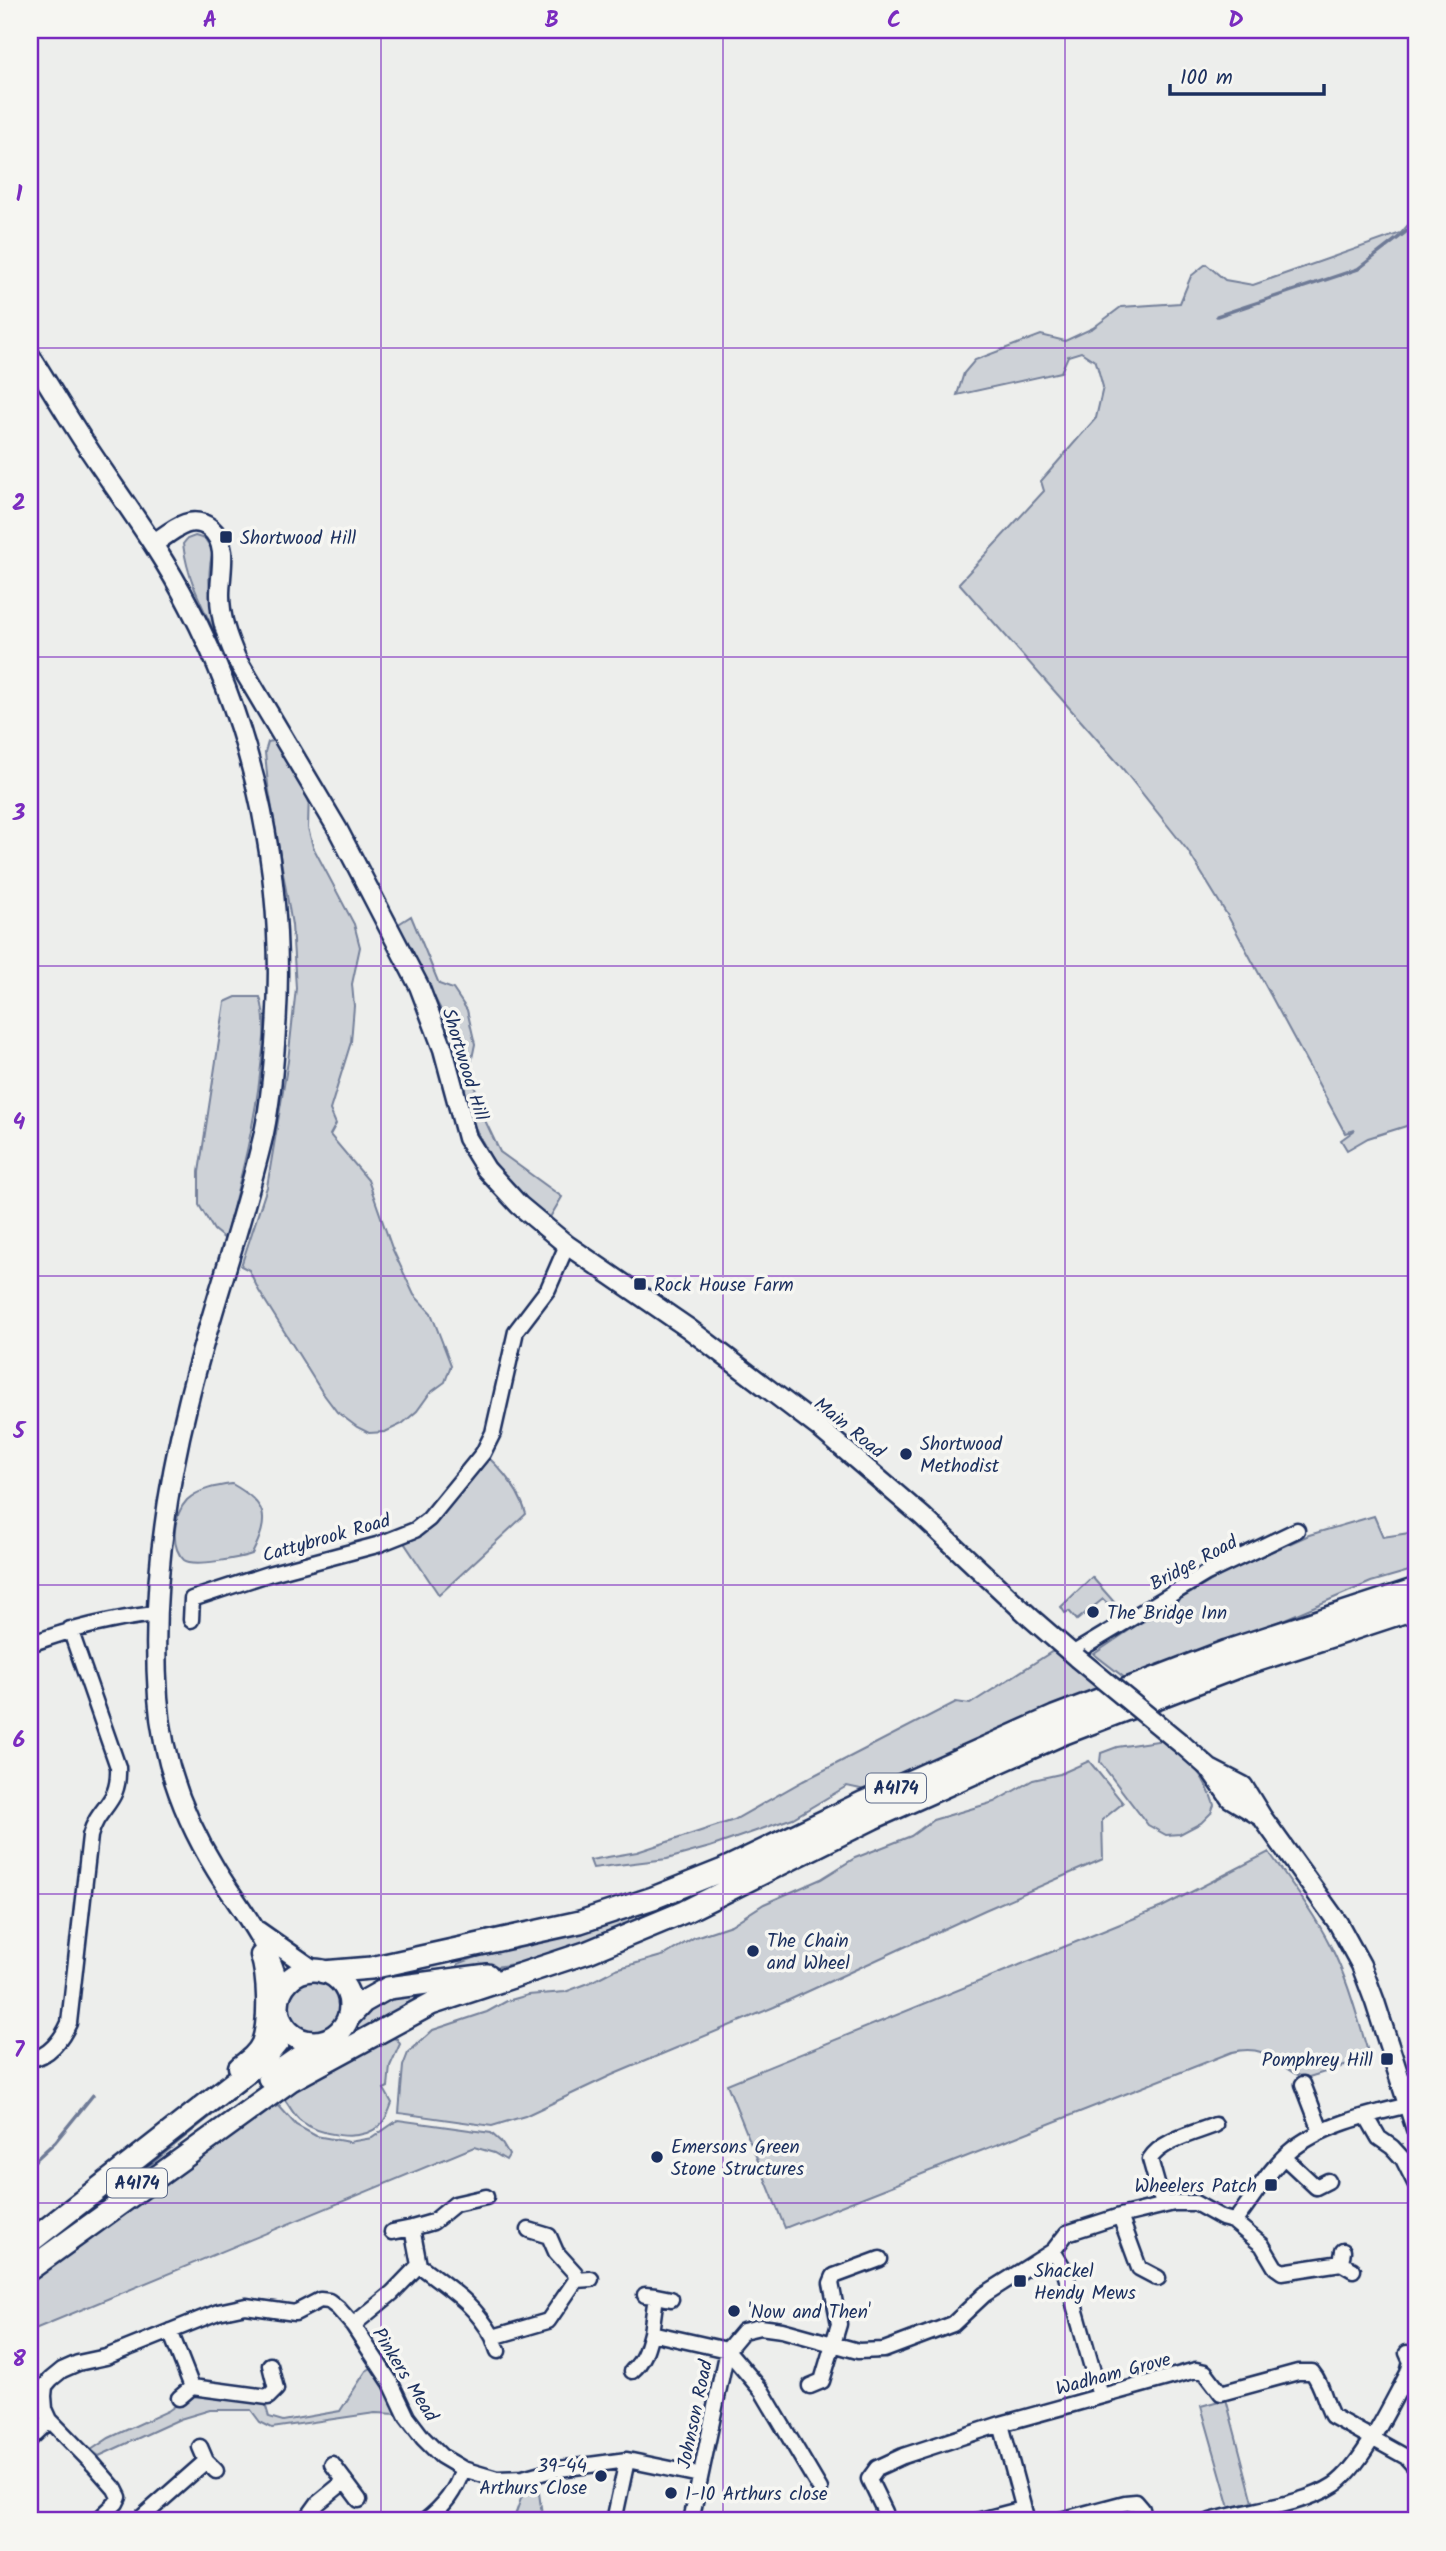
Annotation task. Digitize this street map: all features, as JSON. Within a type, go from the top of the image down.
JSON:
[{"type":"highway","name":"A4174","points":[[319,1971],[371,1968],[567,1925],[653,1898],[723,1870],[864,1802],[1054,1717],[1227,1651],[1416,1588]]},
{"type":"highway","name":"A4174","points":[[348,2018],[363,2002],[388,1988],[536,1969],[588,1952],[684,1912],[873,1818],[1062,1734],[1237,1667],[1416,1608]]},
{"type":"highway","points":[[30,2270],[253,2106],[329,2057],[430,2004],[536,1969]]},
{"type":"highway","points":[[319,1971],[337,1979],[347,1993],[348,2018],[338,2032],[322,2041],[304,2041],[283,2025],[278,2009],[281,1992],[295,1976],[319,1971]]},
{"type":"highway","name":"A4174","points":[[30,2242],[265,2058],[278,2042],[283,2025]]},
{"type":"highway","name":"A4174","points":[[30,2270],[244,2095],[322,2041]]},
{"type":"main road","points":[[30,355],[153,544],[189,606],[221,676],[250,761],[271,856],[279,945],[275,1050],[264,1133],[188,1400],[160,1556],[155,1614],[158,1704],[174,1782],[201,1844],[258,1931],[281,1992]]},
{"type":"main road","name":"Shortwood Hill","points":[[153,544],[181,525],[192,521],[203,523],[219,540],[222,553],[220,597],[225,630],[236,658],[337,828],[419,986],[443,1049],[467,1138],[486,1169],[519,1205],[567,1245]]},
{"type":"main road","name":"Main Road","points":[[567,1245],[688,1328],[817,1426],[922,1516],[1031,1618],[1210,1769],[1230,1798],[1262,1817],[1338,1923],[1361,1965],[1409,2105]]},
{"type":"main road","points":[[94,2192],[155,2132],[253,2056],[260,2043],[266,1994],[263,1965],[233,1894]]},
{"type":"main road","points":[[258,1931],[319,1971]]},
{"type":"main road","points":[[1409,2105],[1416,2129]]},
{"type":"street","name":"Cattybrook Road","points":[[191,1620],[192,1599],[268,1574],[377,1545],[415,1530],[429,1519],[483,1453],[493,1433],[516,1331],[548,1289],[567,1245]]},
{"type":"street","name":"Bridge Road","points":[[1075,1656],[1205,1574],[1297,1530]]},
{"type":"street","points":[[30,1644],[70,1629],[155,1614]]},
{"type":"street","points":[[30,2059],[48,2050],[63,2037],[69,2023],[90,1836],[93,1824],[117,1792],[119,1779],[118,1767],[70,1629]]},
{"type":"street","points":[[1303,2084],[1321,2131]]},
{"type":"street","points":[[1346,2261],[1282,2272],[1275,2267],[1262,2245],[1233,2221],[1284,2157],[1305,2139],[1321,2131],[1409,2105]]},
{"type":"street","points":[[1367,2117],[1379,2138],[1403,2159],[1415,2183]]},
{"type":"street","points":[[1163,2205],[1150,2159],[1152,2155],[1163,2147],[1215,2125]]},
{"type":"street","points":[[1284,2157],[1319,2188]]},
{"type":"street","points":[[392,2232],[433,2222],[455,2204],[486,2197]]},
{"type":"street","name":"Johnson Road","points":[[691,2521],[727,2350],[743,2331],[760,2327],[773,2328],[868,2352],[884,2350],[945,2329],[985,2294],[1054,2251],[1067,2233],[1163,2205],[1195,2203],[1233,2221]]},
{"type":"street","points":[[1120,2216],[1134,2273],[1158,2278]]},
{"type":"street","points":[[412,2228],[419,2266],[469,2303],[481,2317],[495,2344],[548,2321],[584,2279],[556,2252],[553,2232],[529,2230]]},
{"type":"street","points":[[1054,2251],[1064,2269],[1100,2396]]},
{"type":"street","points":[[810,2386],[822,2381],[835,2344],[839,2324],[831,2283],[834,2276],[880,2259]]},
{"type":"street","points":[[353,2325],[392,2294],[419,2266]]},
{"type":"street","points":[[632,2371],[640,2365],[645,2355],[651,2333],[651,2296],[671,2299]]},
{"type":"street","name":"Pinkers Mead","points":[[50,2420],[45,2409],[45,2386],[62,2370],[78,2363],[106,2357],[228,2310],[246,2306],[295,2313],[320,2300],[329,2301],[353,2325],[385,2374],[407,2417],[423,2438],[441,2456],[463,2469],[497,2479],[523,2478],[552,2470],[627,2460],[700,2476]]},
{"type":"street","points":[[170,2332],[199,2388]]},
{"type":"street","points":[[651,2333],[727,2350],[762,2391],[820,2489]]},
{"type":"street","points":[[1210,2521],[1264,2515],[1334,2485],[1348,2472],[1371,2438],[1408,2373],[1411,2362],[1407,2353]]},
{"type":"street","points":[[179,2398],[199,2388],[268,2397],[276,2389],[270,2365]]},
{"type":"street","name":"Wadham Grove","points":[[885,2513],[869,2479],[877,2468],[903,2456],[1001,2424],[1196,2370],[1205,2372],[1221,2393],[1298,2372],[1312,2372],[1320,2382],[1332,2416],[1406,2457],[1416,2468]]},
{"type":"street","points":[[30,2439],[50,2420],[93,2464],[139,2521],[207,2459]]},
{"type":"street","points":[[977,2521],[1025,2515],[1001,2424]]},
{"type":"street","points":[[614,2521],[627,2460]]},
{"type":"street","points":[[331,2464],[359,2500]]},
{"type":"street","points":[[425,2521],[443,2507],[456,2490],[463,2469]]},
{"type":"street","points":[[304,2521],[318,2503],[345,2482]]},
{"type":"street","points":[[97,2521],[119,2497]]},
{"type":"street","points":[[1057,2521],[1136,2502],[1142,2508],[1145,2521]]},
{"type":"shaded area","points":[[1416,216],[1416,1123],[1368,1138],[1347,1150],[1341,1140],[1355,1130],[1345,1133],[1229,918],[1188,851],[1118,763],[959,583],[1044,491],[1041,481],[1096,418],[1103,387],[1096,362],[1081,352],[1068,356],[1061,372],[957,395],[964,373],[975,360],[1041,335],[1065,341],[1093,328],[1121,307],[1180,303],[1191,276],[1206,264],[1225,280],[1253,285],[1401,233]]},
{"type":"shaded area","points":[[195,536],[205,539],[213,551],[209,582],[215,633],[195,590],[185,556],[183,544]]},
{"type":"shaded area","points":[[276,740],[309,790],[308,828],[313,847],[354,924],[360,947],[352,984],[354,1006],[351,1042],[330,1110],[336,1124],[330,1135],[368,1180],[392,1248],[414,1295],[431,1313],[451,1365],[445,1382],[430,1393],[417,1411],[402,1424],[385,1432],[369,1433],[337,1412],[259,1291],[249,1270],[241,1266],[267,1187],[288,1061],[296,988],[292,925],[268,785],[265,752],[268,742]]},
{"type":"shaded area","points":[[411,916],[439,984],[453,989],[467,1010],[475,1044],[470,1068],[481,1112],[500,1152],[562,1197],[549,1219],[511,1187],[490,1156],[471,1120],[440,1008],[397,925]]},
{"type":"shaded area","points":[[236,997],[260,997],[264,1031],[251,1132],[225,1239],[214,1230],[199,1205],[199,1172],[225,1002]]},
{"type":"shaded area","points":[[486,1455],[510,1482],[520,1497],[526,1514],[439,1595],[403,1541]]},
{"type":"shaded area","points":[[232,1484],[253,1498],[262,1513],[262,1531],[252,1554],[207,1562],[184,1560],[176,1547],[175,1539],[176,1521],[183,1506],[192,1496],[203,1491]]},
{"type":"shaded area","points":[[1374,1516],[1383,1537],[1416,1532],[1416,1569],[1371,1582],[1271,1625],[1125,1678],[1094,1654],[1140,1623],[1228,1571],[1309,1535]]},
{"type":"shaded area","points":[[1092,1577],[1114,1602],[1110,1606],[1103,1599],[1077,1620],[1069,1611],[1065,1613],[1061,1607]]},
{"type":"shaded area","points":[[1344,1622],[638,1924],[527,1961],[481,1969],[457,1969],[458,1964]]},
{"type":"shaded area","points":[[1053,1651],[1101,1688],[865,1790],[847,1786],[793,1818],[667,1859],[593,1868],[590,1860],[637,1852],[734,1820],[956,1702],[970,1704]]},
{"type":"shaded area","points":[[1164,1740],[1200,1775],[1214,1805],[1211,1813],[1201,1823],[1180,1834],[1166,1835],[1148,1825],[1100,1762],[1101,1753],[1117,1747]]},
{"type":"shaded area","points":[[1089,1761],[1123,1803],[1102,1820],[1103,1859],[774,2007],[612,2075],[525,2116],[492,2126],[399,2113],[403,2066],[408,2053],[433,2030],[487,2012],[507,2001],[528,1995],[565,1992],[616,1969],[665,1955],[695,1937],[731,1925],[764,1904],[821,1879],[855,1858],[911,1836],[933,1820],[994,1802],[1033,1780],[1060,1774]]},
{"type":"shaded area","points":[[1269,1852],[1310,1910],[1331,1947],[1348,1988],[1370,2058],[1309,2077],[1291,2071],[1258,2051],[1232,2052],[785,2228],[727,2084],[1162,1907]]},
{"type":"shaded area","points":[[315,1977],[334,1985],[342,2004],[334,2023],[315,2031],[296,2023],[288,2004],[296,1985]]},
{"type":"shaded area","points":[[436,1992],[353,2039],[349,2036],[362,2012],[378,1998]]},
{"type":"shaded area","points":[[392,2038],[397,2039],[400,2044],[390,2066],[388,2087],[384,2089],[392,2103],[379,2126],[351,2136],[318,2130],[298,2119],[284,2099],[292,2091],[319,2073]]},
{"type":"shaded area","points":[[251,2077],[255,2081],[30,2261],[30,2250]]},
{"type":"shaded area","points":[[279,2106],[296,2125],[316,2136],[349,2142],[372,2138],[398,2120],[491,2133],[509,2155],[506,2160],[474,2147],[30,2331],[30,2281],[217,2139],[264,2110]]},
{"type":"shaded area","points":[[373,2367],[393,2399],[398,2414],[375,2413],[272,2428],[260,2422],[251,2410],[210,2410],[180,2419],[99,2456],[91,2450],[109,2438],[168,2411],[192,2394],[264,2400],[269,2417],[283,2421],[340,2411],[366,2371]]},
{"type":"shaded area","points":[[1226,2399],[1253,2502],[1230,2508],[1201,2406]]},
{"type":"shaded area","points":[[537,2479],[543,2521],[513,2521],[527,2482]]},
{"type":"waterway","points":[[1217,316],[1358,269],[1416,224]]},
{"type":"waterway","points":[[30,2165],[55,2142],[93,2095]]},
{"type":"place","name":"Shortwood Hill","points":[[226,537]]},
{"type":"place","name":"Rock House Farm","points":[[640,1284]]},
{"type":"place","name":"Shortwood Methodist","points":[[906,1454]]},
{"type":"place","name":"The Bridge Inn","points":[[1093,1612]]},
{"type":"place","name":"The Chain and Wheel","points":[[753,1951]]},
{"type":"place","name":"Pomphrey Hill","points":[[1387,2059]]},
{"type":"place","name":"Emersons Green Stone Structures","points":[[657,2157]]},
{"type":"place","name":"Wheelers Patch","points":[[1271,2185]]},
{"type":"place","name":"Shackel Hendy Mews","points":[[1020,2281]]},
{"type":"place","name":"'Now and Then'","points":[[734,2311]]},
{"type":"place","name":"39-44 Arthurs Close","points":[[601,2476]]},
{"type":"place","name":"1-10 Arthurs close","points":[[671,2493]]}]
